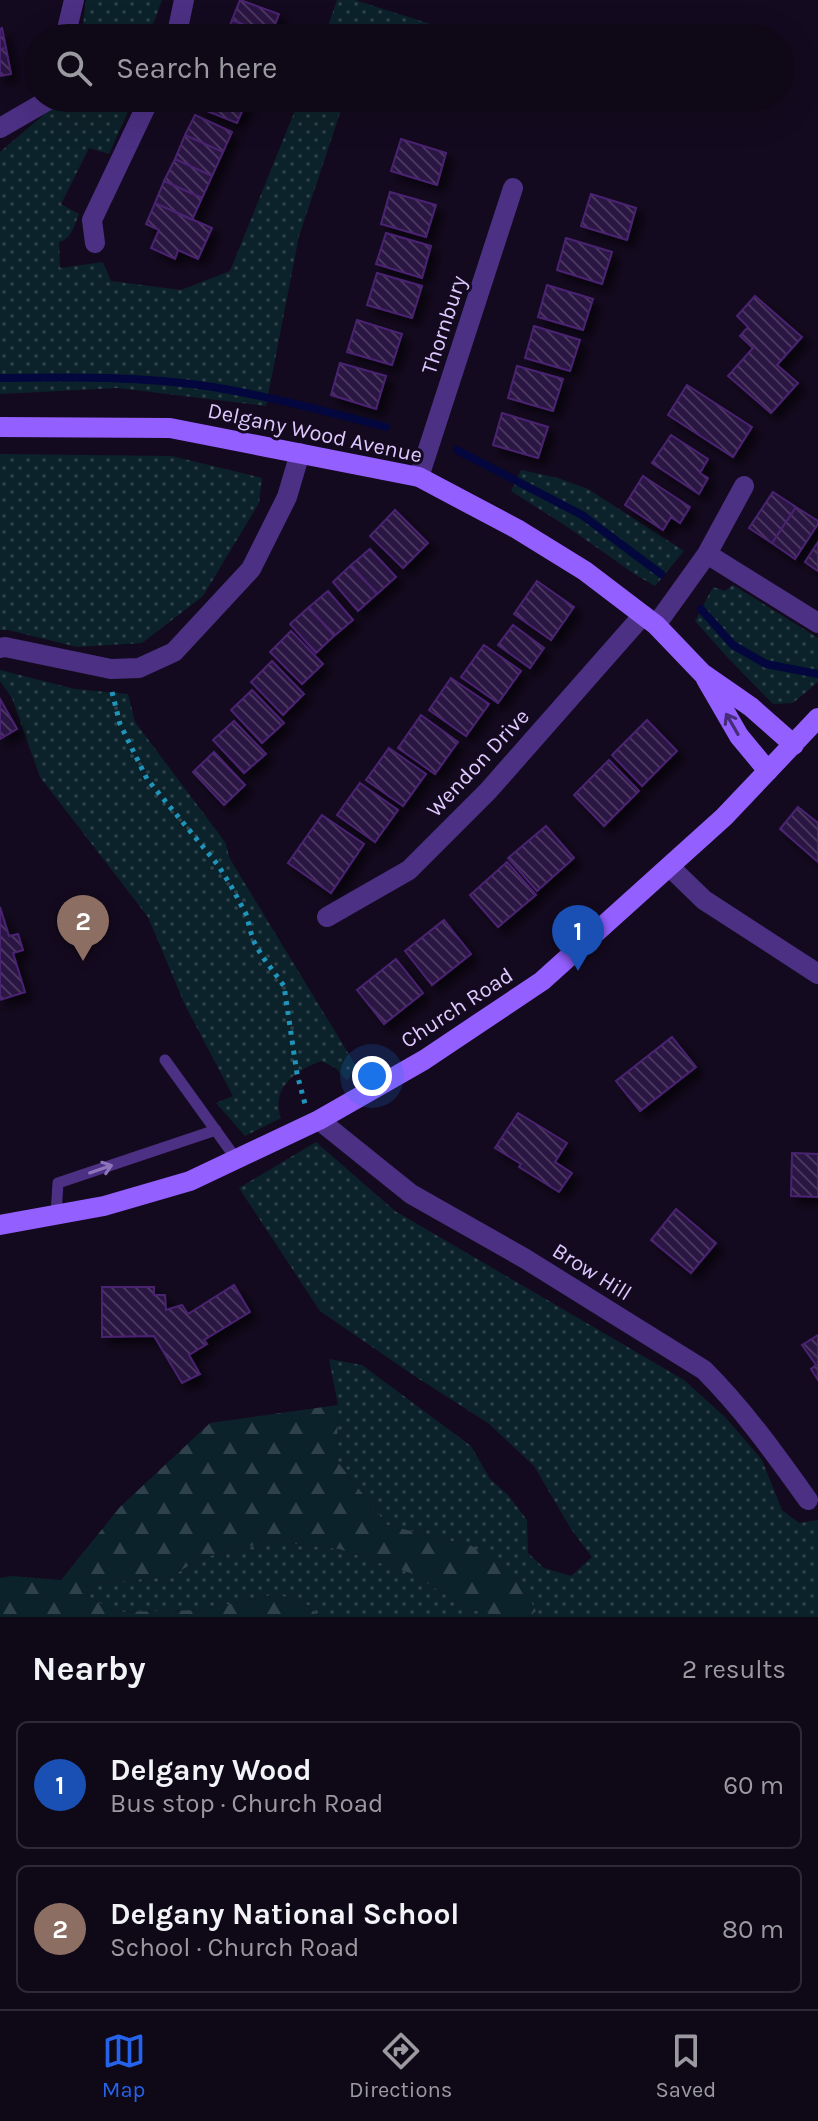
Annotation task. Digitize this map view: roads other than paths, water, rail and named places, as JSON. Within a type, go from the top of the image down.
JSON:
[{"type":"street","points":[[68,24],[74,0]]},
{"type":"street","points":[[179,24],[184,0]]},
{"type":"street","points":[[0,128],[28,112]]},
{"type":"street","points":[[95,243],[92,220],[143,112]]},
{"type":"street","name":"Thornbury","points":[[419,477],[513,188]]},
{"type":"street","name":"Delgany Wood Avenue","points":[[0,427],[170,428],[419,477],[585,571],[649,620],[702,673],[751,707],[794,745]]},
{"type":"street","points":[[0,648],[111,669],[139,668],[174,652],[251,569],[287,497],[300,453]]},
{"type":"street","name":"Wendon Drive","points":[[327,917],[409,870],[488,791],[707,554],[744,486]]},
{"type":"street","points":[[707,554],[818,623]]},
{"type":"street","name":"Delgany Wood Avenue","points":[[702,673],[739,736],[768,771]]},
{"type":"street","name":"Church Road","points":[[0,1225],[104,1206],[190,1181],[319,1120],[424,1060],[542,981],[724,817],[818,718]]},
{"type":"street","points":[[670,867],[704,900],[818,974]]},
{"type":"street","name":"Brow Hill","points":[[319,1120],[411,1194],[524,1258],[704,1370],[754,1426],[808,1500]]},
{"type":"lane","points":[[165,1060],[237,1160]]},
{"type":"lane","points":[[56,1215],[58,1183],[216,1130]]},
{"type":"waterway","points":[[0,378],[107,378],[187,383],[279,400],[386,427]]},
{"type":"waterway","points":[[457,450],[582,515],[661,574]]},
{"type":"waterway","points":[[701,609],[733,645],[766,664],[818,674]]},
{"type":"place","name":"Delgany National School","points":[[83,961]]},
{"type":"place","name":"Delgany Wood","points":[[578,971]]}]
